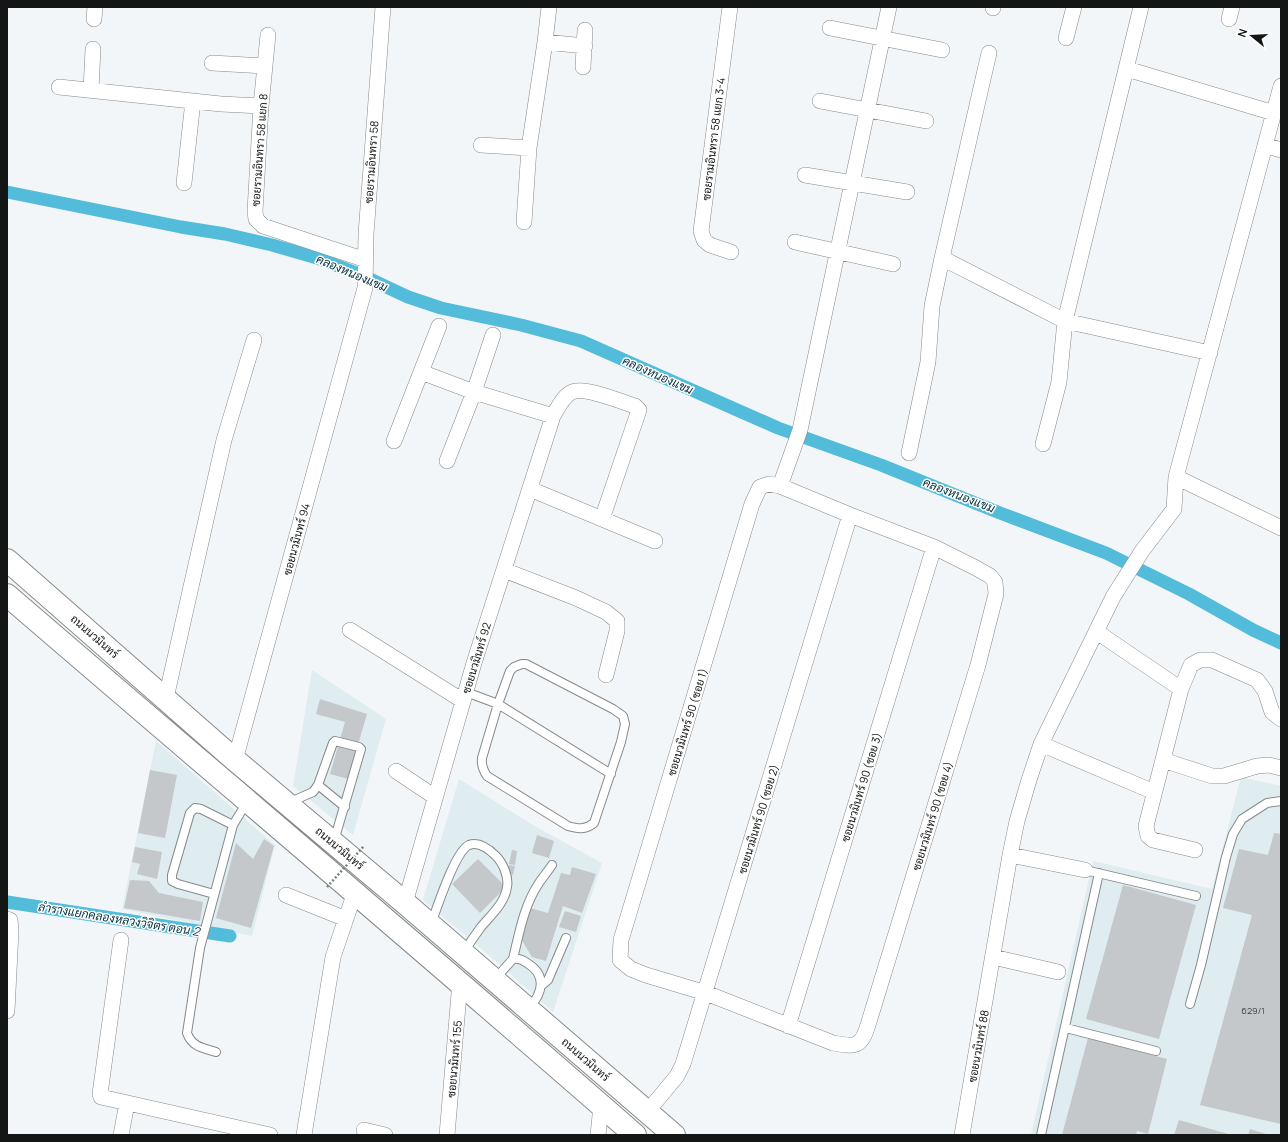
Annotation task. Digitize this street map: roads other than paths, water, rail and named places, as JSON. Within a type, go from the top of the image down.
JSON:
[{"type":"main road","name":"ถนนนวมินทร์","points":[[7,560],[235,760],[334,842],[674,1135]]},
{"type":"main road","points":[[7,595],[219,778],[460,982],[635,1135]]},
{"type":"main road","points":[[219,778],[235,760]]},
{"type":"street","name":"ซอยรามอินทรา 58","points":[[357,317],[365,288],[366,234],[383,7]]},
{"type":"street","points":[[524,222],[529,148],[545,42],[548,7]]},
{"type":"street","name":"ซอยรามอินทรา 58 แยก 3-4","points":[[730,7],[701,231],[704,240],[710,245],[731,252]]},
{"type":"street","points":[[889,7],[798,437],[780,486],[934,547]]},
{"type":"street","points":[[1066,38],[1074,7]]},
{"type":"street","points":[[1042,444],[1059,382],[1065,321],[1141,7]]},
{"type":"street","points":[[830,28],[942,50]]},
{"type":"street","points":[[584,67],[586,30]]},
{"type":"street","name":"ซอยรามอินทรา 58 แยก 8","points":[[268,35],[261,106],[255,211],[256,219],[262,226],[366,262]]},
{"type":"street","points":[[545,42],[585,46]]},
{"type":"street","points":[[91,90],[93,49]]},
{"type":"street","points":[[908,453],[928,362],[932,306],[989,53]]},
{"type":"street","points":[[212,63],[265,66]]},
{"type":"street","points":[[1127,69],[1274,113]]},
{"type":"street","name":"ซอยนวมินทร์ 88","points":[[962,1135],[994,957],[1010,855],[1027,787],[1041,744],[1114,597],[1142,551],[1174,509],[1176,477],[1281,86]]},
{"type":"street","points":[[59,87],[193,101],[261,106]]},
{"type":"street","points":[[184,183],[193,101]]},
{"type":"street","points":[[820,101],[926,121]]},
{"type":"street","points":[[1265,145],[1281,150]]},
{"type":"street","points":[[481,146],[529,148]]},
{"type":"street","points":[[805,175],[907,192]]},
{"type":"street","points":[[795,242],[893,264]]},
{"type":"street","points":[[942,258],[1065,321],[1210,352]]},
{"type":"street","name":"ซอยนวมินทร์ 94","points":[[235,760],[357,317]]},
{"type":"street","points":[[394,441],[439,326]]},
{"type":"street","points":[[447,461],[474,392],[493,335]]},
{"type":"street","points":[[166,698],[224,440],[254,340]]},
{"type":"street","points":[[421,372],[474,392],[553,416]]},
{"type":"street","name":"ซอยนวมินทร์ 92","points":[[405,903],[465,696],[553,416],[562,401],[572,392],[583,390],[635,406],[639,410],[602,519]]},
{"type":"street","points":[[1176,477],[1281,528]]},
{"type":"street","name":"ซอยนวมินทร์ 90 (ซอย 1)","points":[[706,993],[631,969],[620,960],[621,940],[752,504],[760,488],[769,484],[780,486]]},
{"type":"street","points":[[530,489],[655,541]]},
{"type":"street","name":"ซอยนวมินทร์ 90 (ซอย 2)","points":[[646,1112],[677,1076],[683,1064],[706,993],[850,515]]},
{"type":"street","name":"ซอยนวมินทร์ 90 (ซอย 4)","points":[[788,1026],[833,1043],[850,1046],[858,1045],[865,1036],[973,680],[996,594],[995,582],[990,576],[934,547]]},
{"type":"street","name":"ซอยนวมินทร์ 90 (ซอย 3)","points":[[788,1026],[934,547]]},
{"type":"street","points":[[504,570],[576,598],[606,612],[616,621],[617,631],[606,675]]},
{"type":"street","points":[[350,630],[465,696]]},
{"type":"street","points":[[1097,632],[1181,689]]},
{"type":"street","points":[[1195,850],[1154,840],[1148,836],[1146,826],[1181,689],[1191,665],[1200,660],[1212,660],[1257,680],[1265,692],[1272,712],[1281,719]]},
{"type":"street","points":[[1041,744],[1154,792]]},
{"type":"street","points":[[1163,760],[1212,776],[1224,776],[1257,766],[1269,765],[1281,768]]},
{"type":"street","points":[[396,771],[435,797]]},
{"type":"street","points":[[1010,855],[1092,871]]},
{"type":"street","points":[[304,1135],[333,957],[355,892]]},
{"type":"street","points":[[286,895],[346,919]]},
{"type":"street","points":[[7,919],[10,920],[12,931],[7,1011]]},
{"type":"street","points":[[121,940],[100,1094],[101,1097],[179,1114],[222,1130],[270,1135]]},
{"type":"street","points":[[994,957],[1058,972]]},
{"type":"street","name":"ซอยนวมินทร์ 155","points":[[447,1135],[460,982]]},
{"type":"street","points":[[706,993],[788,1026]]},
{"type":"street","points":[[121,1135],[127,1103]]},
{"type":"street","points":[[598,1135],[601,1106]]},
{"type":"street","points":[[364,1130],[385,1135]]},
{"type":"lane","points":[[526,664],[613,709],[623,716],[625,724],[611,774],[594,823],[588,828],[579,829],[568,826],[487,776],[484,772],[481,763],[482,758],[498,704],[510,671],[514,667],[526,664]]},
{"type":"lane","points":[[465,696],[498,704],[611,774]]},
{"type":"lane","points":[[288,804],[314,792],[333,743],[335,742],[361,749],[334,842]]},
{"type":"lane","points":[[318,785],[345,807]]},
{"type":"lane","points":[[1190,1004],[1233,834],[1242,819],[1267,803],[1281,801]]},
{"type":"lane","points":[[216,1052],[194,1044],[190,1040],[187,1033],[200,948],[214,894],[233,825],[248,802]]},
{"type":"lane","points":[[214,894],[178,884],[172,880],[174,868],[190,813],[195,808],[201,809],[233,825]]},
{"type":"lane","points":[[431,925],[456,860],[463,850],[469,845],[476,844],[484,846],[501,862],[507,879],[507,886],[503,899],[463,953]]},
{"type":"lane","points":[[494,980],[513,959],[519,933],[530,900],[538,884],[552,865]]},
{"type":"lane","points":[[1041,1135],[1066,1028],[1092,871],[1196,896]]},
{"type":"lane","points":[[541,986],[548,980],[566,938]]},
{"type":"lane","points":[[513,959],[523,961],[535,968],[539,975],[541,986],[538,997],[528,1009]]},
{"type":"lane","points":[[1066,1028],[1156,1052]]},
{"type":"waterway","name":"คลองหนองแขม","points":[[7,192],[181,227],[225,234],[272,245],[317,258],[359,274],[408,297],[441,308],[521,325],[581,341],[778,428],[881,465],[1000,513],[1106,553],[1189,594],[1253,630],[1281,643]]},
{"type":"waterway","name":"ลำรางแยกคลองหลวงวิจิตร ตอน 2","points":[[7,902],[230,936]]}]
